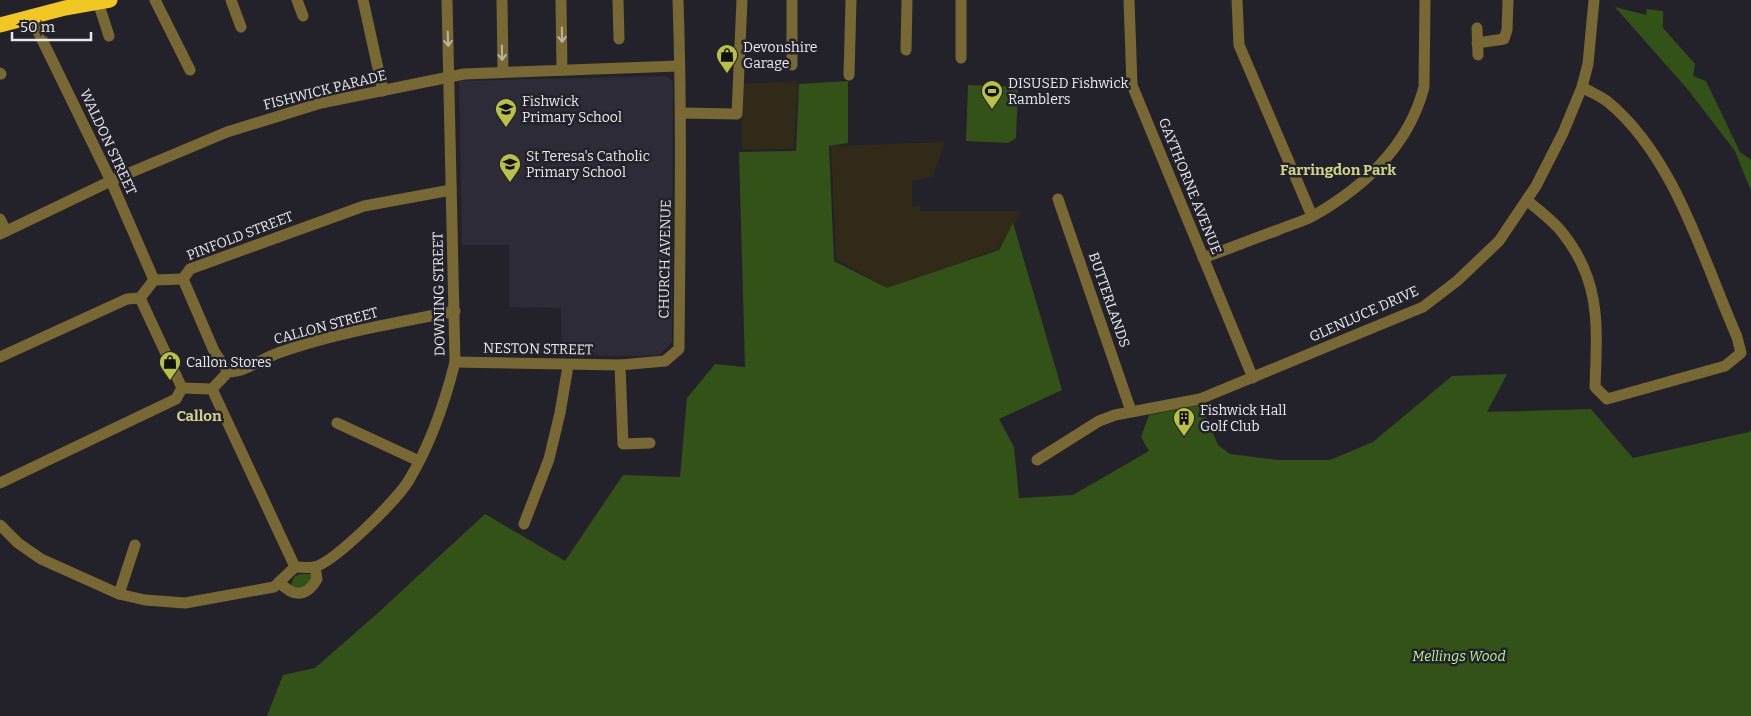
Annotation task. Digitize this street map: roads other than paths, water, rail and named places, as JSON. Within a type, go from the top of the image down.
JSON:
[{"type":"highway","points":[[0,25],[104,1]]},
{"type":"street","points":[[155,0],[190,70]]},
{"type":"street","points":[[231,0],[240,28]]},
{"type":"street","points":[[297,0],[303,16]]},
{"type":"street","points":[[363,0],[383,91]]},
{"type":"street","name":"DOWNING STREET","points":[[315,567],[333,556],[363,531],[408,482],[420,461],[450,384],[456,362],[447,0]]},
{"type":"street","points":[[502,0],[503,72]]},
{"type":"street","points":[[561,0],[562,70]]},
{"type":"street","points":[[618,0],[619,39]]},
{"type":"street","name":"CHURCH AVENUE","points":[[620,365],[664,361],[679,349],[680,113],[678,0]]},
{"type":"street","points":[[680,113],[737,114],[742,0]]},
{"type":"street","points":[[792,0],[792,65]]},
{"type":"street","points":[[849,75],[851,0]]},
{"type":"street","points":[[906,50],[907,0]]},
{"type":"street","points":[[961,0],[961,58]]},
{"type":"street","name":"GAYTHORNE AVENUE","points":[[1130,0],[1132,85],[1252,378]]},
{"type":"street","points":[[1238,0],[1239,45],[1312,216]]},
{"type":"street","points":[[1203,258],[1312,216],[1355,188],[1386,160],[1406,130],[1420,100],[1424,86],[1425,0]]},
{"type":"street","points":[[1477,43],[1504,39],[1507,30],[1508,0]]},
{"type":"street","name":"GLENLUCE DRIVE","points":[[1037,460],[1099,421],[1131,411],[1200,399],[1423,307],[1457,281],[1499,241],[1527,200],[1563,133],[1582,87],[1588,64],[1594,0]]},
{"type":"street","points":[[104,1],[109,36]]},
{"type":"street","name":"WALDON STREET","points":[[31,17],[111,181],[154,280]]},
{"type":"street","points":[[1477,28],[1478,55]]},
{"type":"street","name":"FISHWICK PARADE","points":[[3,232],[111,181],[227,132],[322,103],[449,77],[503,72],[678,66]]},
{"type":"street","points":[[1527,200],[1561,231],[1587,272],[1598,321],[1595,388],[1607,399],[1725,366],[1741,353],[1737,337],[1686,212],[1656,159],[1636,131],[1608,102],[1582,87]]},
{"type":"street","name":"PINFOLD STREET","points":[[154,280],[183,279],[190,269],[364,206],[451,190]]},
{"type":"street","name":"BUTTERLANDS","points":[[1058,199],[1131,411]]},
{"type":"street","points":[[0,219],[3,232]]},
{"type":"street","points":[[182,388],[212,389],[228,372],[214,351],[183,279]]},
{"type":"street","points":[[0,357],[127,299],[140,298],[154,280]]},
{"type":"street","points":[[140,298],[182,388]]},
{"type":"street","name":"CALLON STREET","points":[[228,372],[237,372],[287,350],[371,328],[455,311]]},
{"type":"street","name":"NESTON STREET","points":[[456,362],[568,366],[620,365]]},
{"type":"street","points":[[620,365],[623,444],[650,443]]},
{"type":"street","points":[[524,524],[549,459],[560,413],[568,366]]},
{"type":"street","points":[[0,482],[176,399],[182,388]]},
{"type":"street","points":[[212,389],[295,567]]},
{"type":"street","points":[[337,424],[420,461]]},
{"type":"street","points":[[0,525],[18,543],[41,559],[118,594],[145,600],[185,603],[274,587],[279,582],[295,567],[315,567],[318,579],[312,588],[300,594],[287,590],[279,582]]},
{"type":"street","points":[[118,594],[135,545]]},
{"type":"place","name":"Devonshire Garage","points":[[727,74]]},
{"type":"place","name":"DISUSED Fishwick Ramblers","points":[[992,110]]},
{"type":"place","name":"Fishwick Primary School","points":[[506,128]]},
{"type":"place","name":"St Teresa's Catholic Primary School","points":[[510,183]]},
{"type":"place","name":"Callon Stores","points":[[170,381]]},
{"type":"place","name":"Fishwick Hall Golf Club","points":[[1184,437]]},
{"type":"district","name":"Farringdon Park","points":[[1338,170]]},
{"type":"district","name":"Callon","points":[[199,416]]},
{"type":"park label","name":"Mellings Wood","points":[[1459,656]]}]
